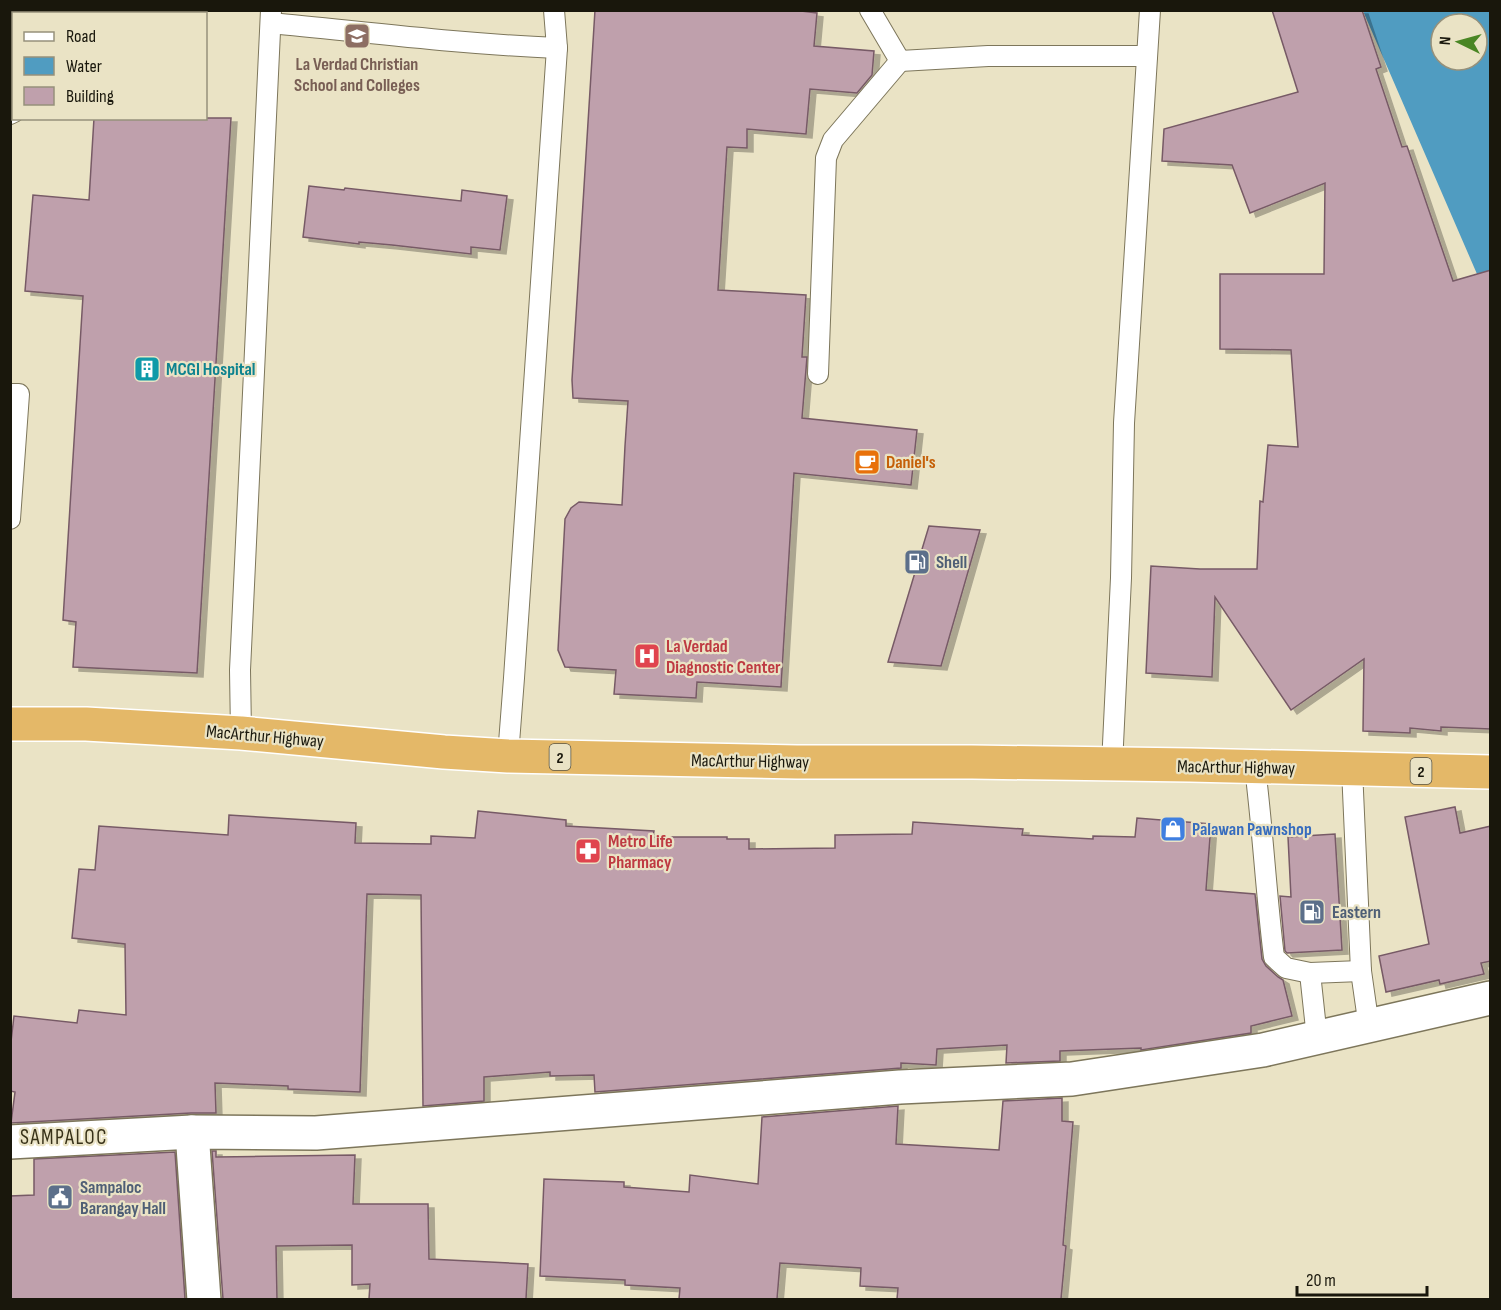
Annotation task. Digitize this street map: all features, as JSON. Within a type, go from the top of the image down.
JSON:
[{"type":"highway","name":"MacArthur Highway","points":[[10,724],[86,724],[241,733],[508,756],[1491,772]]},
{"type":"street","points":[[10,1142],[192,1132],[316,1133],[900,1088],[1072,1079],[1263,1050],[1491,998]]},
{"type":"street","points":[[192,1132],[204,1299]]},
{"type":"lane","points":[[508,756],[557,48],[554,10]]},
{"type":"lane","points":[[870,10],[900,61]]},
{"type":"lane","points":[[1112,765],[1121,578],[1124,423],[1150,10]]},
{"type":"lane","points":[[241,733],[240,670],[271,17],[445,41],[557,48]]},
{"type":"lane","points":[[818,374],[826,158],[833,140],[900,61],[988,56],[1147,56]]},
{"type":"lane","points":[[10,394],[19,394],[10,519]]},
{"type":"lane","points":[[1255,768],[1274,957],[1286,968],[1310,973],[1361,971]]},
{"type":"lane","points":[[1352,769],[1361,971],[1370,1027]]},
{"type":"lane","points":[[1310,973],[1317,1038]]},
{"type":"water","points":[[1363,11],[1490,11],[1490,304]]},
{"type":"building","points":[[595,10],[793,10],[817,13],[814,46],[874,51],[872,75],[857,93],[810,89],[806,134],[747,129],[747,148],[727,147],[718,290],[806,295],[802,357],[807,357],[802,418],[917,430],[911,485],[794,473],[781,687],[697,682],[696,698],[614,694],[616,670],[565,667],[558,650],[565,519],[571,508],[579,502],[622,505],[628,401],[573,398],[572,380]]},
{"type":"building","points":[[1272,10],[1362,10],[1381,67],[1376,69],[1402,147],[1407,146],[1453,281],[1491,270],[1491,729],[1441,727],[1441,731],[1410,728],[1410,733],[1363,731],[1364,659],[1291,710],[1215,597],[1212,677],[1146,673],[1151,566],[1257,569],[1260,501],[1263,502],[1268,445],[1298,447],[1291,350],[1220,349],[1220,274],[1324,274],[1325,183],[1250,213],[1232,165],[1162,161],[1164,129],[1298,92]]},
{"type":"building","name":"MCGI Hospital","points":[[231,118],[197,673],[73,667],[76,622],[63,620],[83,296],[25,291],[33,195],[89,200],[94,120]]},
{"type":"building","points":[[309,186],[461,201],[462,190],[507,196],[500,250],[471,247],[471,254],[303,237]]},
{"type":"building","points":[[929,526],[980,530],[941,666],[888,662]]},
{"type":"building","points":[[1455,807],[1460,833],[1491,826],[1491,961],[1481,963],[1484,974],[1440,984],[1439,980],[1386,992],[1379,956],[1429,944],[1405,817]]},
{"type":"building","points":[[478,811],[566,820],[566,826],[654,831],[653,837],[749,839],[749,849],[835,848],[835,835],[912,834],[913,822],[1023,829],[1022,835],[1093,839],[1093,836],[1135,837],[1137,818],[1211,824],[1206,890],[1255,894],[1262,959],[1266,966],[1283,980],[1292,1016],[1251,1026],[1251,1033],[1141,1050],[1141,1048],[1060,1051],[1060,1061],[1006,1063],[1007,1045],[937,1049],[936,1065],[901,1063],[901,1068],[595,1092],[594,1075],[550,1076],[550,1072],[484,1077],[484,1101],[423,1106],[421,895],[367,894],[360,1092],[215,1083],[216,1113],[11,1123],[15,1092],[10,1091],[10,1050],[14,1016],[77,1023],[79,1010],[126,1015],[125,944],[72,938],[79,869],[95,870],[99,826],[228,835],[229,815],[356,823],[355,843],[431,844],[431,836],[475,838]]},
{"type":"building","points":[[1335,834],[1342,950],[1287,953],[1280,896],[1291,897],[1288,837]]},
{"type":"building","points":[[1062,1098],[1062,1121],[1073,1122],[1061,1299],[897,1299],[898,1288],[860,1286],[861,1268],[780,1263],[777,1299],[679,1299],[680,1288],[625,1285],[625,1280],[540,1276],[544,1179],[624,1182],[624,1187],[689,1192],[690,1175],[758,1184],[762,1117],[898,1106],[896,1144],[999,1150],[1003,1101]]},
{"type":"building","points":[[212,1151],[216,1151],[216,1157],[355,1155],[353,1204],[428,1204],[429,1259],[528,1264],[526,1299],[369,1299],[370,1284],[352,1285],[352,1245],[276,1246],[277,1299],[223,1299]]},
{"type":"building","points":[[175,1152],[185,1299],[11,1299],[10,1196],[34,1195],[34,1159]]},
{"type":"place","name":"La Verdad Christian School and Colleges","points":[[357,36]]},
{"type":"place","name":"MCGI Hospital","points":[[147,369]]},
{"type":"place","name":"Daniel's","points":[[867,462]]},
{"type":"place","name":"Shell","points":[[917,562]]},
{"type":"place","name":"La Verdad Diagnostic Center","points":[[647,656]]},
{"type":"place","name":"Palawan Pawnshop","points":[[1173,829]]},
{"type":"place","name":"Metro Life Pharmacy","points":[[588,851]]},
{"type":"place","name":"Eastern","points":[[1312,912]]},
{"type":"place","name":"Sampaloc Barangay Hall","points":[[60,1197]]},
{"type":"district","name":"SAMPALOC","points":[[64,1137]]}]
